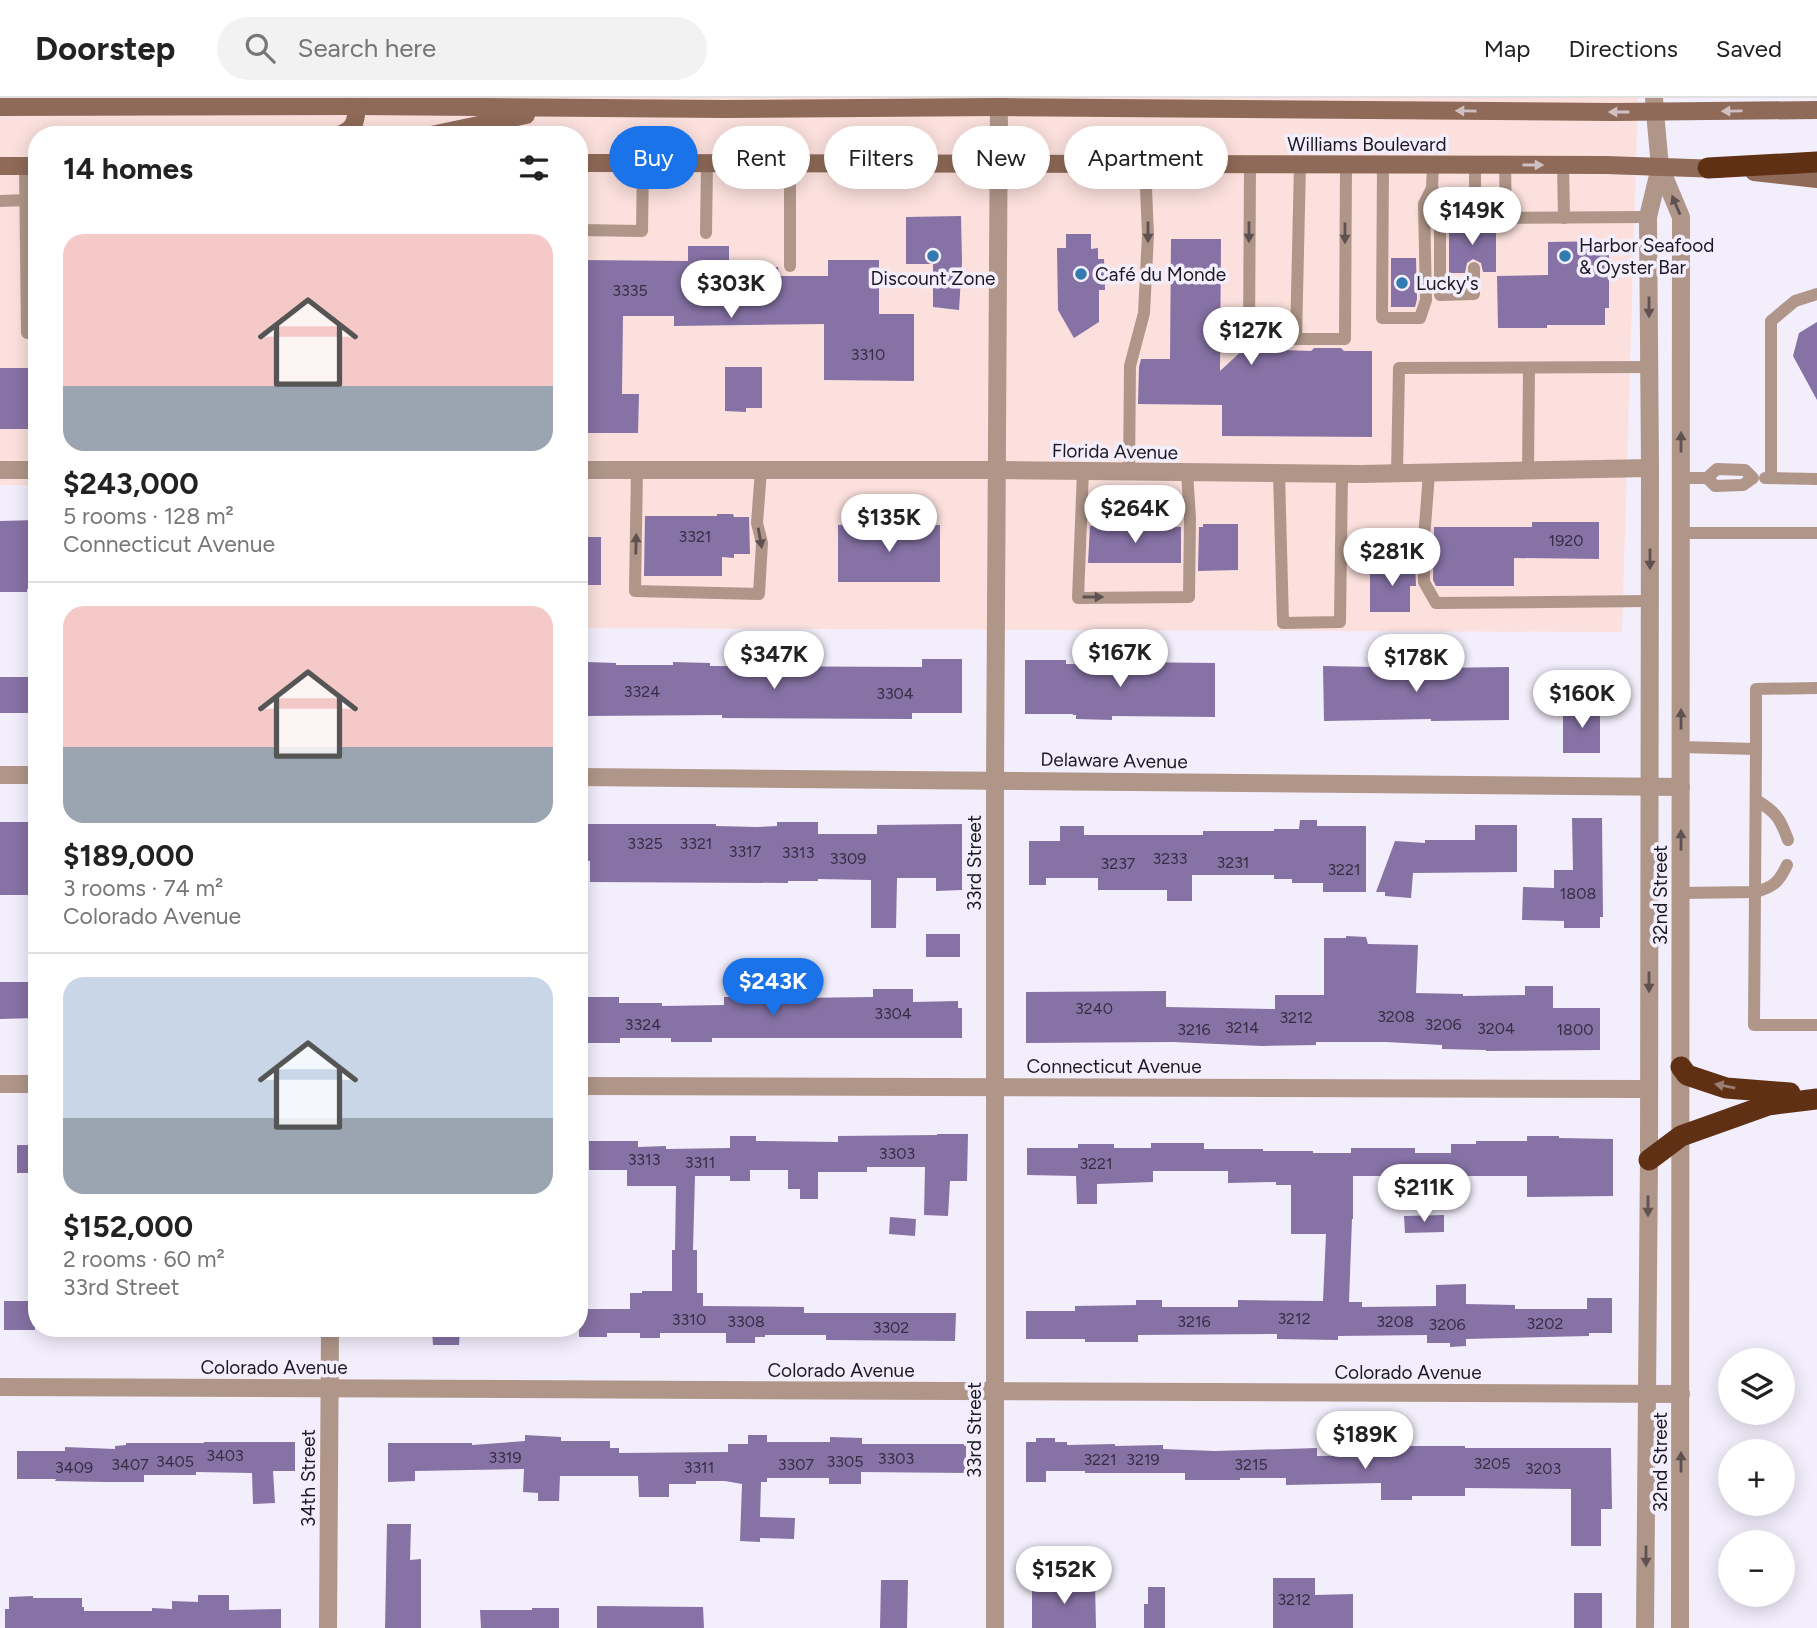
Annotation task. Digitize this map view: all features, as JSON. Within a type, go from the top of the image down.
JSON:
[{"type":"highway","points":[[1709,168],[1817,162]]},
{"type":"highway","points":[[1681,1067],[1687,1075],[1726,1088],[1817,1097]]},
{"type":"highway","points":[[1649,1160],[1681,1136],[1768,1105],[1817,1097]]},
{"type":"main road","name":"Williams Boulevard","points":[[0,107],[226,102],[496,103],[560,107],[723,103],[1782,104],[1817,110]]},
{"type":"main road","points":[[353,126],[356,119],[355,102]]},
{"type":"main road","points":[[472,126],[560,107]]},
{"type":"main road","name":"Williams Boulevard","points":[[588,163],[609,163]]},
{"type":"main road","name":"Williams Boulevard","points":[[698,163],[712,163]]},
{"type":"main road","name":"Williams Boulevard","points":[[810,163],[952,163]]},
{"type":"main road","name":"Williams Boulevard","points":[[1228,164],[1709,168],[1817,179]]},
{"type":"main road","points":[[0,166],[28,166]]},
{"type":"street","name":"33rd Street","points":[[999,103],[999,126]]},
{"type":"street","name":"32nd Street","points":[[1645,1628],[1649,1160],[1648,217],[1660,167],[1655,105]]},
{"type":"street","name":"32nd Street","points":[[1660,167],[1681,217],[1680,1628]]},
{"type":"street","name":"33rd Street","points":[[995,1628],[995,780],[999,189]]},
{"type":"street","name":"Florida Avenue","points":[[588,470],[997,470],[1342,474],[1650,468]]},
{"type":"street","points":[[0,470],[28,470]]},
{"type":"street","points":[[1650,533],[1681,533]]},
{"type":"street","points":[[0,775],[28,775]]},
{"type":"street","name":"Delaware Avenue","points":[[588,777],[1681,787]]},
{"type":"street","points":[[0,1084],[28,1084]]},
{"type":"street","name":"Connecticut Avenue","points":[[588,1086],[1648,1088]]},
{"type":"street","name":"34th Street","points":[[328,1628],[330,1337]]},
{"type":"street","name":"Colorado Avenue","points":[[0,1387],[1681,1394]]},
{"type":"lane","points":[[706,233],[707,163]]},
{"type":"lane","points":[[1250,164],[1249,339],[1345,339],[1346,165]]},
{"type":"lane","points":[[1296,339],[1300,164]]},
{"type":"lane","points":[[1383,164],[1382,318],[1420,318],[1426,300],[1424,204],[1432,188],[1433,165]]},
{"type":"lane","points":[[1475,165],[1475,223]]},
{"type":"lane","points":[[1505,165],[1506,218],[1648,217]]},
{"type":"lane","points":[[1563,165],[1564,218]]},
{"type":"lane","points":[[28,186],[28,332]]},
{"type":"lane","points":[[1432,188],[1440,203],[1440,295],[1474,295],[1474,268]]},
{"type":"lane","points":[[588,230],[642,231],[643,189]]},
{"type":"lane","points":[[790,189],[790,266]]},
{"type":"lane","points":[[1129,472],[1130,366],[1145,300],[1148,235],[1146,189]]},
{"type":"lane","points":[[0,201],[26,200]]},
{"type":"lane","points":[[1770,477],[1771,321],[1795,301],[1817,294]]},
{"type":"lane","points":[[1397,473],[1399,369],[1649,367]]},
{"type":"lane","points":[[1528,471],[1529,368]]},
{"type":"lane","points":[[637,470],[635,591],[759,594],[762,543],[757,523],[761,470]]},
{"type":"lane","points":[[1083,471],[1078,598],[1189,597],[1190,518],[1187,472]]},
{"type":"lane","points":[[1429,472],[1424,582],[1436,603],[1650,601]]},
{"type":"lane","points":[[1279,473],[1283,623],[1340,622],[1342,474]]},
{"type":"lane","points":[[1681,478],[1707,478],[1715,485],[1743,485],[1753,478],[1817,479]]},
{"type":"lane","points":[[1681,533],[1817,533]]},
{"type":"lane","points":[[1817,688],[1756,689],[1754,1026],[1817,1025]]},
{"type":"lane","points":[[1681,747],[1756,749]]},
{"type":"lane","points":[[1756,800],[1773,811],[1782,822],[1787,840]]},
{"type":"lane","points":[[1681,893],[1755,892],[1769,888],[1780,879],[1787,865]]},
{"type":"shaded area","points":[[0,98],[1638,98],[1622,632],[588,628],[588,126],[28,126],[28,485],[0,485]]},
{"type":"building","points":[[961,216],[959,310],[933,307],[933,264],[906,264],[906,217]]},
{"type":"building","points":[[1449,223],[1466,223],[1470,230],[1476,232],[1484,223],[1496,223],[1496,272],[1483,272],[1481,263],[1473,259],[1467,263],[1465,273],[1449,273]]},
{"type":"building","name":"Café du Monde","points":[[1066,234],[1091,234],[1091,249],[1098,248],[1098,259],[1104,259],[1105,290],[1099,290],[1099,322],[1074,338],[1058,310],[1057,248],[1066,248]]},
{"type":"building","points":[[1171,239],[1221,239],[1220,371],[1246,347],[1372,351],[1372,437],[1222,436],[1222,405],[1138,404],[1141,359],[1170,359]]},
{"type":"building","points":[[1609,241],[1609,308],[1605,308],[1605,325],[1498,328],[1497,276],[1548,275],[1548,242]]},
{"type":"building","points":[[688,246],[729,246],[729,267],[778,267],[779,276],[828,276],[828,260],[879,260],[879,314],[914,314],[914,381],[824,380],[824,324],[674,326],[674,316],[623,316],[622,394],[639,394],[638,433],[588,433],[588,260],[688,261]]},
{"type":"building","name":"Lucky's","points":[[1391,258],[1416,258],[1415,307],[1391,307]]},
{"type":"building","points":[[1817,322],[1817,400],[1793,356],[1799,333]]},
{"type":"building","points":[[725,367],[762,367],[762,408],[746,408],[746,412],[725,411]]},
{"type":"building","points":[[0,368],[28,368],[28,429],[0,429]]},
{"type":"building","points":[[717,514],[749,517],[750,554],[734,554],[734,558],[722,557],[722,576],[644,576],[645,516]]},
{"type":"building","points":[[28,520],[27,592],[0,592],[0,521]]},
{"type":"building","points":[[1532,522],[1599,522],[1599,559],[1514,558],[1514,586],[1436,586],[1433,580],[1434,527],[1532,527]]},
{"type":"building","points":[[1203,524],[1238,524],[1238,570],[1198,571],[1199,527],[1203,527]]},
{"type":"building","points":[[838,525],[940,525],[940,582],[838,582]]},
{"type":"building","points":[[1090,526],[1181,527],[1181,563],[1088,563]]},
{"type":"building","points":[[588,537],[601,537],[601,585],[588,585]]},
{"type":"building","points":[[1395,563],[1415,563],[1416,586],[1410,586],[1410,612],[1370,612],[1370,566],[1394,566]]},
{"type":"building","points":[[922,659],[962,659],[962,713],[912,713],[912,719],[722,718],[722,715],[588,716],[588,662],[616,665],[673,665],[673,662],[710,663],[710,666],[922,667]]},
{"type":"building","points":[[1025,660],[1124,665],[1124,662],[1215,663],[1215,717],[1112,716],[1112,720],[1076,719],[1073,714],[1025,714]]},
{"type":"building","points":[[1323,666],[1509,667],[1509,720],[1324,721]]},
{"type":"building","points":[[0,677],[28,677],[28,713],[0,713]]},
{"type":"building","points":[[1563,706],[1600,706],[1600,753],[1563,753]]},
{"type":"building","points":[[1572,818],[1602,818],[1603,917],[1600,917],[1600,928],[1564,928],[1564,921],[1522,920],[1523,887],[1554,888],[1554,870],[1573,870]]},
{"type":"building","points":[[1300,820],[1317,820],[1317,826],[1366,826],[1366,892],[1323,892],[1323,883],[1292,883],[1292,879],[1274,879],[1274,875],[1192,875],[1192,901],[1167,901],[1167,890],[1098,890],[1098,878],[1046,878],[1046,885],[1029,885],[1029,841],[1060,841],[1060,826],[1084,826],[1084,835],[1203,835],[1203,831],[1299,829]]},
{"type":"building","points":[[0,822],[28,822],[28,895],[0,895]]},
{"type":"building","points":[[777,822],[818,822],[818,834],[877,834],[877,825],[962,824],[962,890],[936,891],[936,878],[897,878],[896,928],[871,928],[871,880],[818,879],[788,883],[590,882],[588,824],[777,826]]},
{"type":"building","points":[[1475,825],[1517,825],[1517,872],[1413,873],[1411,898],[1385,896],[1385,892],[1376,892],[1395,841],[1425,843],[1425,840],[1475,840]]},
{"type":"building","points":[[926,934],[960,934],[960,957],[926,957]]},
{"type":"building","points":[[1366,937],[1368,944],[1418,945],[1416,993],[1463,996],[1525,995],[1525,986],[1553,986],[1553,1008],[1600,1008],[1600,1050],[1486,1051],[1386,1042],[1316,1042],[1316,1045],[1262,1046],[1173,1042],[1026,1043],[1026,992],[1166,991],[1166,1007],[1275,1009],[1275,995],[1324,995],[1324,938]]},
{"type":"building","points":[[0,982],[28,982],[28,1018],[0,1019]]},
{"type":"building","points":[[777,983],[796,983],[796,998],[873,997],[873,989],[913,989],[913,1002],[958,1001],[958,1008],[962,1008],[962,1038],[712,1038],[712,1042],[671,1042],[671,1038],[620,1038],[620,1043],[588,1043],[588,997],[619,997],[619,1003],[662,1003],[662,1006],[724,1005],[724,997],[778,997]]},
{"type":"building","points":[[968,1134],[967,1181],[950,1181],[948,1216],[924,1215],[925,1167],[867,1167],[867,1172],[818,1172],[818,1199],[800,1199],[800,1189],[788,1189],[788,1170],[750,1170],[750,1181],[730,1181],[730,1176],[695,1176],[693,1250],[697,1250],[697,1293],[703,1293],[703,1306],[804,1307],[804,1313],[956,1313],[955,1341],[826,1340],[826,1335],[765,1335],[755,1337],[755,1343],[726,1343],[726,1333],[660,1333],[660,1338],[640,1338],[640,1333],[607,1333],[607,1337],[588,1337],[588,1309],[630,1309],[630,1293],[672,1291],[676,1186],[627,1186],[627,1170],[589,1170],[589,1141],[638,1141],[638,1147],[666,1146],[666,1149],[730,1148],[730,1136],[756,1136],[756,1141],[838,1142],[838,1136]]},
{"type":"building","points":[[1527,1136],[1613,1139],[1613,1196],[1527,1197],[1527,1176],[1453,1176],[1453,1187],[1428,1187],[1428,1176],[1353,1176],[1349,1302],[1362,1302],[1362,1307],[1436,1306],[1436,1285],[1466,1284],[1466,1304],[1515,1305],[1515,1309],[1587,1309],[1587,1298],[1612,1298],[1612,1333],[1466,1339],[1466,1346],[1450,1347],[1450,1343],[1427,1343],[1427,1335],[1338,1336],[1338,1340],[1277,1339],[1277,1334],[1138,1335],[1138,1342],[1026,1339],[1026,1311],[1075,1311],[1075,1306],[1136,1305],[1136,1300],[1162,1300],[1162,1307],[1238,1307],[1238,1300],[1323,1301],[1326,1234],[1291,1234],[1291,1185],[1276,1185],[1276,1182],[1228,1183],[1228,1171],[1153,1171],[1153,1182],[1097,1184],[1097,1204],[1077,1204],[1076,1176],[1027,1175],[1027,1148],[1078,1148],[1078,1144],[1114,1144],[1114,1148],[1151,1148],[1151,1143],[1204,1143],[1204,1149],[1351,1153],[1351,1148],[1415,1148],[1415,1153],[1451,1153],[1451,1144],[1527,1141]]},
{"type":"building","points":[[17,1145],[28,1145],[28,1173],[17,1173]]},
{"type":"building","points":[[1444,1215],[1444,1232],[1405,1233],[1404,1216]]},
{"type":"building","points":[[890,1217],[916,1219],[915,1236],[889,1234]]},
{"type":"building","points":[[4,1301],[28,1301],[28,1330],[4,1330]]},
{"type":"building","points":[[433,1337],[459,1337],[459,1345],[433,1345]]},
{"type":"building","points":[[525,1435],[561,1437],[561,1441],[610,1441],[610,1448],[619,1448],[619,1453],[728,1452],[728,1444],[748,1444],[748,1435],[767,1435],[767,1442],[830,1442],[830,1437],[862,1438],[862,1444],[966,1444],[966,1473],[861,1472],[861,1484],[829,1484],[829,1478],[767,1478],[767,1482],[761,1482],[760,1517],[795,1518],[794,1539],[760,1538],[760,1542],[740,1541],[742,1484],[725,1481],[669,1484],[669,1497],[639,1497],[638,1476],[560,1476],[559,1501],[538,1501],[538,1493],[523,1492],[524,1469],[415,1471],[415,1481],[388,1482],[388,1443],[472,1445],[525,1441]]},
{"type":"building","points":[[1036,1438],[1055,1438],[1055,1442],[1067,1442],[1067,1445],[1163,1445],[1163,1449],[1215,1451],[1317,1448],[1317,1456],[1381,1455],[1382,1446],[1611,1448],[1612,1509],[1601,1509],[1601,1546],[1571,1546],[1571,1489],[1465,1488],[1465,1496],[1412,1496],[1412,1500],[1381,1500],[1381,1483],[1286,1485],[1286,1478],[1185,1480],[1185,1473],[1046,1471],[1046,1482],[1026,1482],[1026,1442],[1036,1442]]},
{"type":"building","points":[[295,1442],[295,1471],[273,1471],[275,1503],[253,1504],[252,1473],[144,1475],[144,1482],[17,1479],[17,1451],[65,1451],[65,1447],[115,1449],[115,1446],[126,1443]]},
{"type":"building","points":[[387,1524],[411,1524],[410,1560],[421,1559],[421,1628],[385,1628]]},
{"type":"building","points":[[1273,1578],[1315,1578],[1315,1595],[1353,1594],[1353,1628],[1273,1628]]},
{"type":"building","points":[[881,1580],[908,1580],[907,1628],[880,1628]]},
{"type":"building","points":[[1032,1583],[1095,1583],[1096,1628],[1032,1628]]},
{"type":"building","points":[[1148,1587],[1165,1587],[1165,1628],[1144,1628],[1144,1604],[1148,1604]]},
{"type":"building","points":[[1574,1593],[1602,1593],[1602,1628],[1574,1628]]},
{"type":"building","points":[[198,1595],[229,1595],[229,1610],[281,1609],[281,1628],[5,1628],[5,1609],[9,1609],[9,1597],[82,1598],[84,1611],[152,1611],[152,1608],[172,1609],[172,1601],[198,1602]]},
{"type":"building","points":[[597,1606],[703,1607],[704,1628],[597,1628]]},
{"type":"building","points":[[559,1608],[559,1628],[481,1628],[480,1610]]},
{"type":"place","name":"Discount Zone","points":[[933,256]]},
{"type":"place","name":"Harbor Seafood & Oyster Bar","points":[[1565,256]]},
{"type":"place","name":"Café du Monde","points":[[1081,274]]},
{"type":"place","name":"Lucky's","points":[[1402,283]]}]
